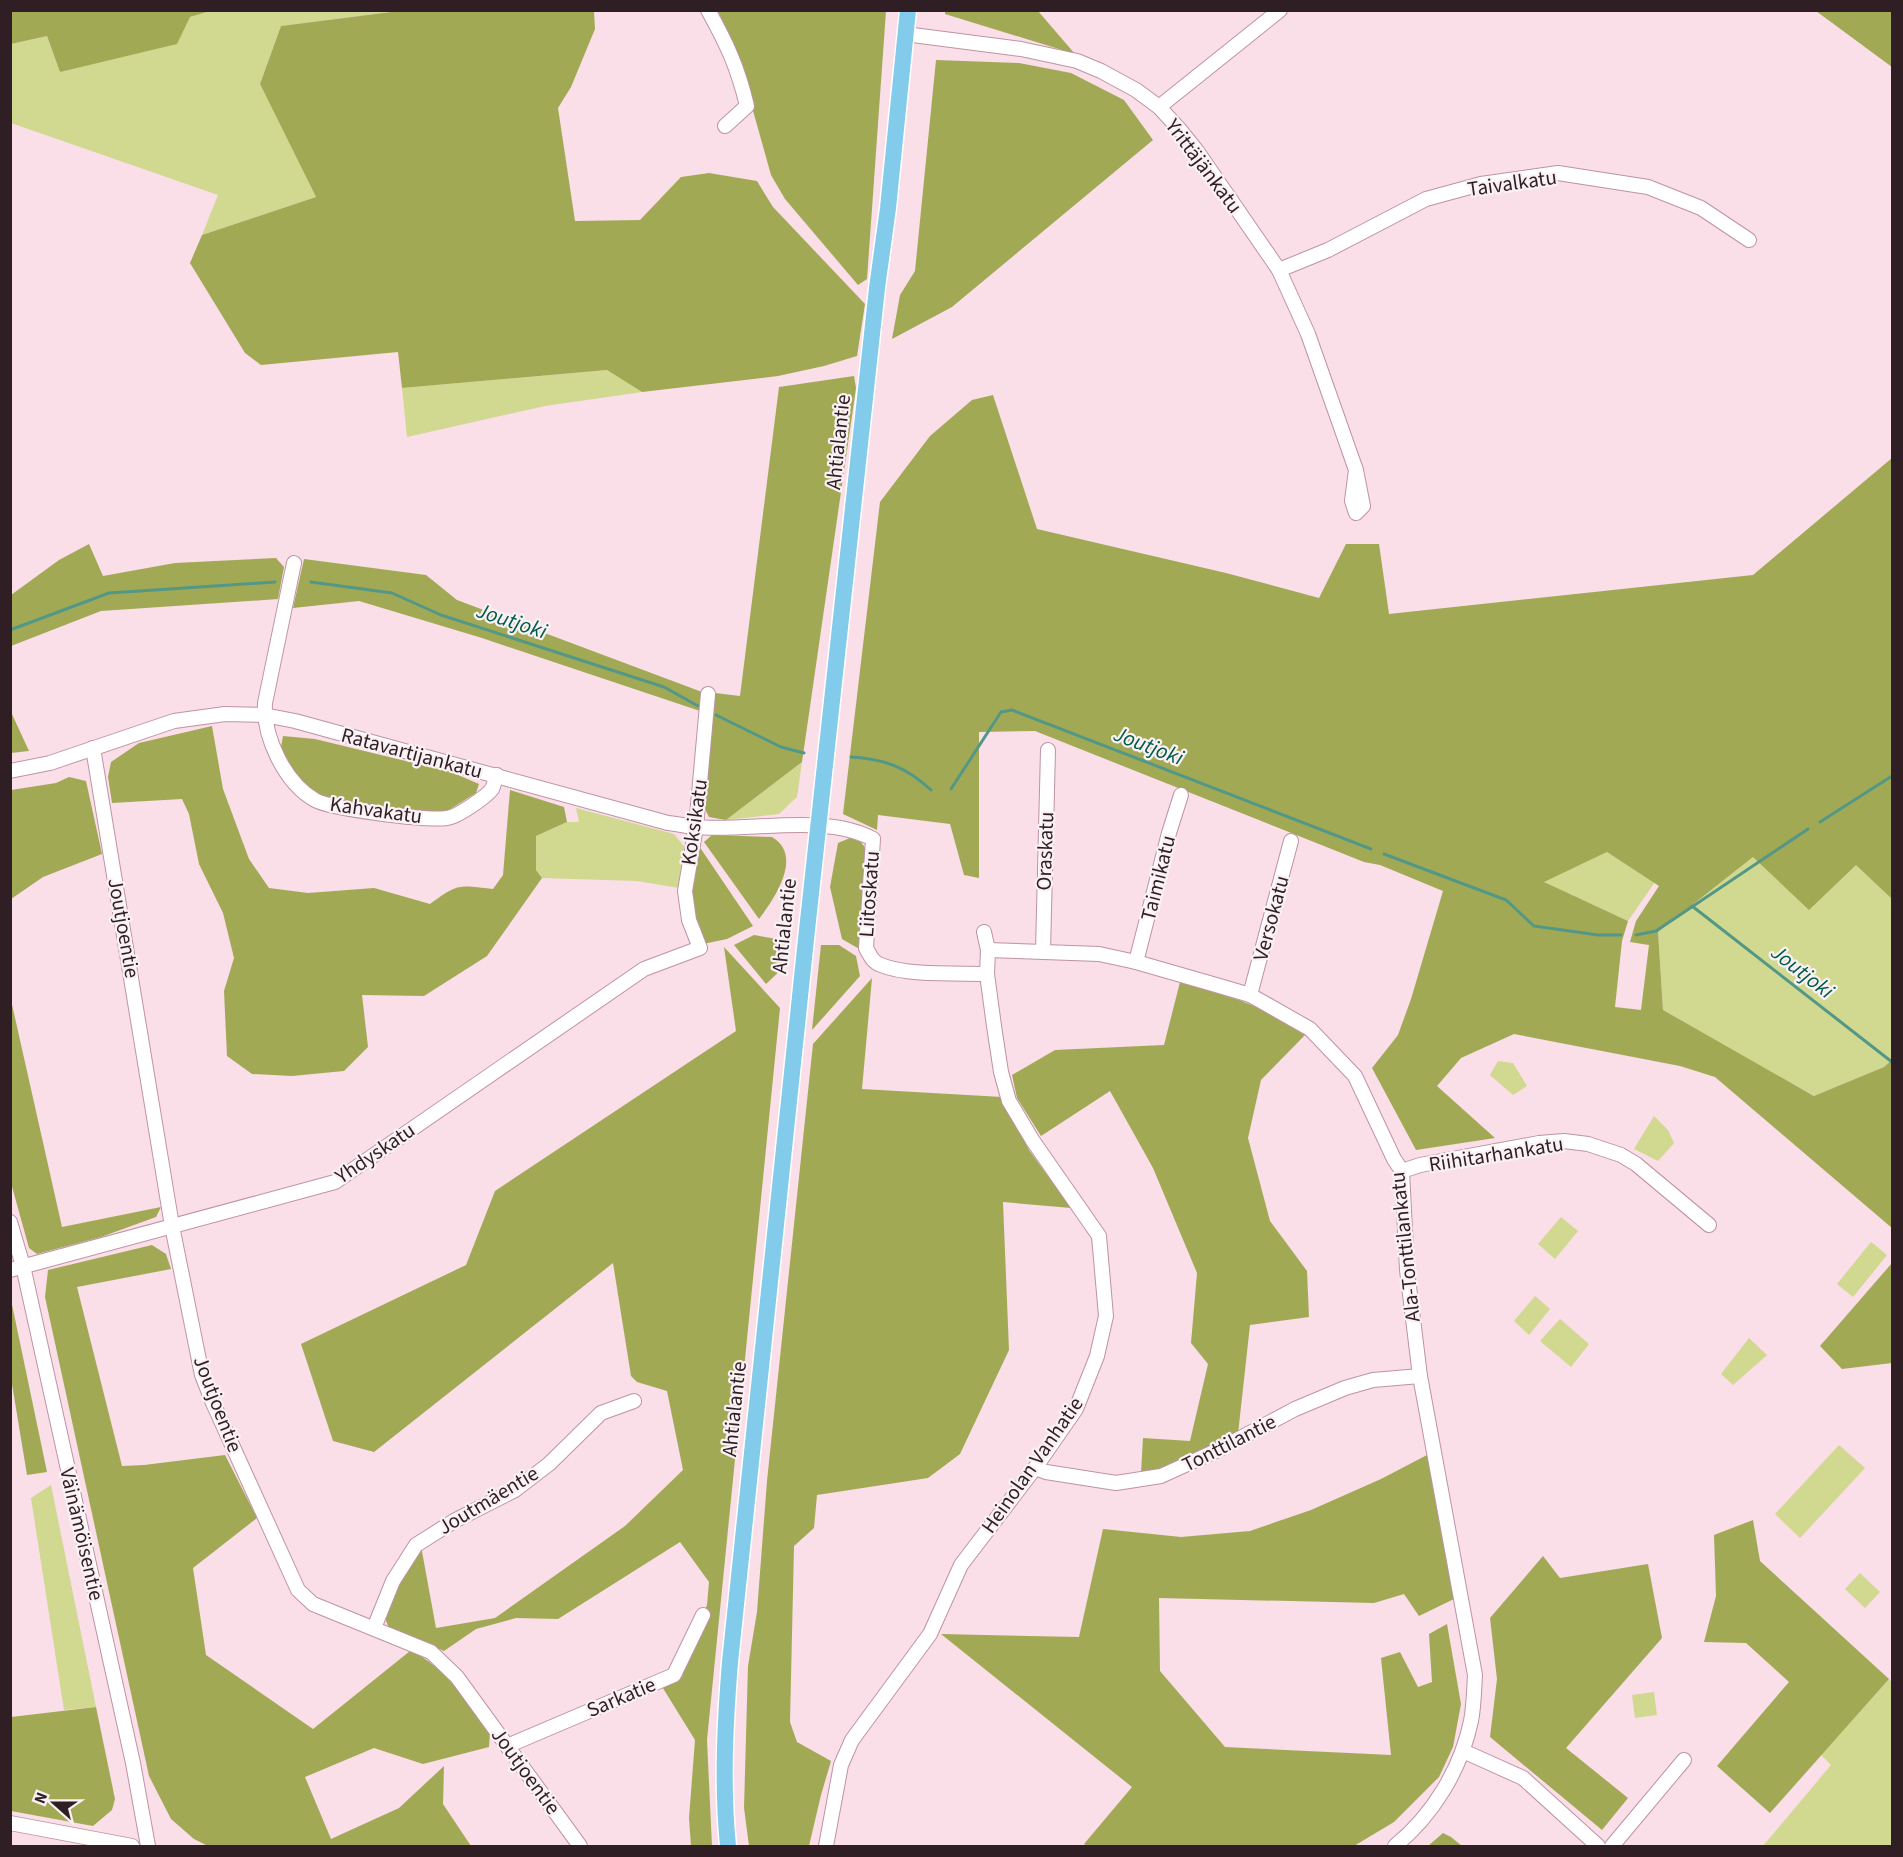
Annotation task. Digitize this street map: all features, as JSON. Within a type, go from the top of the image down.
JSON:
[{"type":"main road","name":"Ahtialantie","points":[[728,1846],[724,1731],[729,1674],[818,827],[888,208],[908,10]]},
{"type":"street","points":[[708,10],[729,48],[747,106],[725,126]]},
{"type":"street","points":[[1159,107],[1280,10]]},
{"type":"street","name":"Yrittäjänkatu","points":[[905,34],[1021,49],[1077,61],[1136,90],[1159,107],[1197,151],[1279,270],[1308,334],[1356,470]]},
{"type":"street","name":"Taivalkatu","points":[[1279,270],[1328,250],[1426,199],[1481,184],[1558,173],[1648,187],[1701,208],[1749,240]]},
{"type":"street","name":"Kahvakatu","points":[[294,563],[264,715],[281,766],[296,785],[316,801],[359,810],[448,818],[474,804],[492,789],[497,776]]},
{"type":"street","name":"Koksikatu","points":[[700,948],[689,920],[685,891],[696,827],[708,694]]},
{"type":"street","name":"Ratavartijankatu","points":[[10,771],[50,763],[174,721],[225,714],[264,715],[296,721],[668,823],[696,827],[818,827]]},
{"type":"street","name":"Joutjoentie","points":[[93,748],[172,1226],[202,1375],[292,1580],[298,1590],[313,1604],[431,1652],[456,1677],[580,1846]]},
{"type":"street","name":"Oraskatu","points":[[1043,951],[1048,750]]},
{"type":"street","name":"Taimikatu","points":[[1136,962],[1181,795]]},
{"type":"street","name":"Liitoskatu","points":[[818,827],[836,827],[862,833],[873,839],[866,948],[871,959],[880,965],[903,971],[987,974]]},
{"type":"street","name":"Versokatu","points":[[1250,995],[1291,841]]},
{"type":"street","name":"Heinolan Vanhatie","points":[[826,1846],[841,1765],[852,1740],[930,1634],[961,1564],[1035,1468],[1076,1409],[1098,1356],[1106,1316],[1099,1236],[1033,1141],[1009,1101],[1001,1072],[987,974],[988,950],[984,932]]},
{"type":"street","name":"Yhdyskatu","points":[[17,1268],[335,1182],[644,969],[700,948]]},
{"type":"street","name":"Ala-Tonttilankatu","points":[[988,950],[1099,954],[1136,962],[1250,995],[1310,1029],[1355,1076],[1394,1159],[1402,1171],[1407,1270],[1420,1376],[1475,1675],[1472,1719],[1463,1751],[1448,1783],[1429,1811],[1395,1846]]},
{"type":"street","name":"Riihitarhankatu","points":[[1402,1171],[1420,1165],[1539,1143],[1564,1141],[1588,1144],[1621,1155],[1636,1164],[1709,1225]]},
{"type":"street","name":"Väinämöisentie","points":[[10,1222],[17,1268],[133,1762],[148,1846]]},
{"type":"street","name":"Tonttilantie","points":[[1035,1468],[1046,1472],[1116,1483],[1161,1476],[1218,1450],[1295,1409],[1346,1388],[1373,1380],[1420,1376]]},
{"type":"street","name":"Joutmäentie","points":[[374,1628],[393,1581],[416,1545],[454,1521],[515,1490],[549,1464],[601,1413],[634,1401]]},
{"type":"street","name":"Sarkatie","points":[[507,1746],[674,1675],[703,1616]]},
{"type":"street","points":[[1463,1751],[1523,1778],[1598,1846]]},
{"type":"street","points":[[1612,1846],[1684,1760]]},
{"type":"street","points":[[10,1823],[132,1846]]},
{"type":"green space","points":[[11,10],[210,11],[190,17],[177,44],[60,72],[47,36],[11,44]]},
{"type":"green space","points":[[210,11],[399,11],[281,26],[260,84],[316,197],[202,235],[218,195],[11,123],[11,44],[47,36],[60,72],[190,17]]},
{"type":"green space","points":[[399,11],[594,11],[595,29],[571,87],[558,108],[575,221],[640,220],[681,177],[709,173],[757,181],[773,207],[865,304],[857,356],[778,376],[642,392],[607,370],[402,388],[398,352],[261,365],[245,353],[190,263],[202,235],[316,197],[260,84],[281,26]]},
{"type":"green space","points":[[718,11],[886,11],[867,279],[858,285],[785,199],[771,175],[738,57]]},
{"type":"green space","points":[[945,11],[1038,11],[1075,54],[945,14]]},
{"type":"green space","points":[[1816,11],[1892,11],[1892,67]]},
{"type":"green space","points":[[936,60],[1019,63],[1071,73],[1124,100],[1153,140],[952,307],[892,339],[900,295],[915,271]]},
{"type":"green space","points":[[607,370],[642,392],[545,406],[407,437],[402,388]]},
{"type":"green space","points":[[854,376],[856,388],[802,762],[726,820],[709,817],[703,805],[715,693],[740,696],[779,387]]},
{"type":"green space","points":[[993,395],[1037,529],[1226,573],[1319,598],[1346,544],[1379,544],[1389,614],[1753,575],[1892,458],[1892,899],[1856,865],[1809,910],[1753,857],[1658,932],[1663,1010],[1814,1096],[1884,1067],[1892,1060],[1892,1228],[1715,1077],[1680,1066],[1514,1034],[1461,1058],[1437,1086],[1495,1138],[1416,1150],[1372,1068],[1398,1035],[1443,891],[1380,865],[1364,862],[1035,731],[979,732],[979,878],[964,875],[950,824],[878,815],[877,830],[843,814],[880,502],[930,436],[972,400]],"holes":[[[1607,852],[1659,886],[1636,921],[1630,942],[1649,945],[1641,1010],[1615,1007],[1622,941],[1628,921],[1544,882]]]},
{"type":"green space","points":[[89,544],[103,576],[175,563],[276,558],[284,567],[278,599],[101,611],[11,646],[11,595],[59,560]]},
{"type":"green space","points":[[304,559],[426,575],[457,600],[702,692],[700,711],[482,638],[359,601],[293,608]]},
{"type":"green space","points":[[11,712],[29,751],[11,753]]},
{"type":"green space","points":[[212,726],[223,789],[249,859],[269,888],[308,893],[374,888],[430,904],[459,887],[493,889],[503,875],[510,790],[564,807],[567,822],[536,836],[536,870],[542,878],[487,956],[424,996],[362,995],[368,1047],[344,1071],[292,1076],[252,1074],[227,1056],[224,991],[234,958],[223,913],[199,864],[189,814],[182,799],[112,803],[108,777],[111,762],[139,743]]},
{"type":"green space","points":[[283,736],[315,739],[451,772],[479,784],[476,793],[444,813],[362,805],[317,794],[294,776],[281,747]]},
{"type":"green space","points":[[802,762],[797,797],[779,814],[726,820]]},
{"type":"green space","points":[[69,777],[86,781],[102,854],[43,877],[11,899],[11,790],[56,783]]},
{"type":"green space","points":[[576,808],[674,834],[686,849],[679,888],[637,881],[542,878],[536,870],[536,836],[567,822],[579,822]]},
{"type":"green space","points":[[712,835],[772,837],[781,845],[786,855],[783,878],[759,919],[704,842]]},
{"type":"green space","points":[[850,838],[861,842],[868,852],[861,950],[842,939],[830,887],[838,843]]},
{"type":"green space","points":[[699,846],[753,926],[727,939],[703,944],[693,918],[689,890]]},
{"type":"green space","points":[[1607,852],[1655,882],[1628,921],[1543,882]]},
{"type":"green space","points":[[1753,857],[1856,864],[1892,899],[1892,1060],[1884,1067],[1815,1096],[1730,1050],[1663,1010],[1658,932]]},
{"type":"green space","points":[[754,935],[783,940],[784,967],[766,984],[734,945]]},
{"type":"green space","points":[[821,945],[839,945],[856,956],[860,976],[812,1030]]},
{"type":"green space","points":[[724,947],[780,1008],[707,1740],[712,1846],[691,1846],[689,1818],[695,1740],[661,1685],[683,1676],[678,1667],[707,1605],[709,1582],[680,1542],[558,1619],[516,1618],[476,1629],[444,1651],[389,1628],[384,1616],[397,1582],[421,1546],[436,1628],[495,1618],[625,1526],[683,1470],[667,1391],[637,1382],[631,1376],[613,1263],[374,1452],[333,1441],[301,1344],[466,1265],[495,1191],[736,1031]]},
{"type":"green space","points":[[872,978],[862,1089],[1002,1097],[1029,1150],[1071,1208],[1003,1202],[1009,1350],[960,1454],[928,1478],[817,1495],[814,1528],[794,1546],[790,1722],[797,1742],[831,1761],[809,1846],[749,1846],[744,1808],[748,1666],[757,1612],[767,1481],[813,1044]]},
{"type":"green space","points":[[1180,982],[1269,1012],[1306,1034],[1261,1080],[1248,1138],[1270,1221],[1307,1271],[1309,1317],[1250,1325],[1238,1434],[1159,1471],[1141,1473],[1143,1438],[1190,1441],[1208,1364],[1191,1343],[1197,1273],[1153,1168],[1110,1091],[1041,1136],[1017,1098],[1012,1075],[1055,1050],[1164,1045]]},
{"type":"green space","points":[[11,1000],[62,1227],[161,1207],[156,1217],[101,1237],[37,1254],[29,1248],[11,1183]]},
{"type":"green space","points":[[1498,1061],[1513,1063],[1527,1086],[1513,1095],[1490,1075]]},
{"type":"green space","points":[[1654,1116],[1668,1130],[1674,1143],[1658,1161],[1634,1149]]},
{"type":"green space","points":[[1561,1217],[1578,1231],[1555,1259],[1538,1244]]},
{"type":"green space","points":[[1871,1242],[1887,1255],[1853,1297],[1837,1284]]},
{"type":"green space","points":[[152,1245],[166,1254],[171,1269],[77,1287],[122,1466],[225,1455],[257,1518],[193,1568],[206,1655],[313,1729],[410,1651],[423,1658],[455,1686],[490,1733],[489,1747],[423,1764],[374,1748],[305,1777],[331,1839],[399,1808],[444,1766],[443,1804],[471,1846],[208,1846],[194,1839],[171,1819],[149,1776],[45,1297],[48,1270]]},
{"type":"green space","points":[[1892,1263],[1892,1363],[1842,1369],[1820,1346]]},
{"type":"green space","points":[[10,1295],[47,1472],[27,1475],[11,1378]]},
{"type":"green space","points":[[1535,1296],[1550,1309],[1529,1335],[1514,1321]]},
{"type":"green space","points":[[1560,1319],[1589,1344],[1571,1367],[1540,1341]]},
{"type":"green space","points":[[1749,1338],[1767,1355],[1733,1385],[1721,1374]]},
{"type":"green space","points":[[1839,1445],[1865,1468],[1800,1538],[1775,1514]]},
{"type":"green space","points":[[1427,1455],[1454,1599],[1419,1616],[1404,1594],[1374,1603],[1159,1598],[1160,1671],[1225,1747],[1391,1755],[1381,1658],[1400,1652],[1418,1687],[1432,1682],[1429,1634],[1447,1624],[1461,1704],[1453,1747],[1439,1777],[1394,1822],[1354,1846],[1087,1846],[1084,1844],[1132,1787],[941,1634],[1079,1637],[1103,1529],[1181,1537],[1250,1531],[1311,1510],[1381,1479]]},
{"type":"green space","points":[[51,1485],[96,1707],[64,1710],[31,1498]]},
{"type":"green space","points":[[1753,1520],[1760,1561],[1889,1679],[1770,1813],[1717,1766],[1789,1682],[1746,1643],[1704,1642],[1716,1596],[1714,1535]]},
{"type":"green space","points":[[1543,1556],[1560,1578],[1648,1564],[1662,1638],[1566,1748],[1628,1798],[1602,1830],[1490,1737],[1497,1679],[1490,1618]]},
{"type":"green space","points":[[1860,1573],[1880,1592],[1865,1608],[1845,1589]]},
{"type":"green space","points":[[1889,1679],[1892,1683],[1892,1846],[1763,1846],[1831,1765],[1821,1755]]},
{"type":"green space","points":[[1654,1692],[1657,1715],[1635,1718],[1632,1695]]},
{"type":"green space","points":[[96,1707],[115,1799],[112,1810],[93,1826],[11,1811],[11,1717]]},
{"type":"green space","points":[[1443,1833],[1451,1837],[1462,1846],[1428,1846]]},
{"type":"waterway","name":"Joutjoki","points":[[10,630],[109,593],[275,582]]},
{"type":"waterway","name":"Joutjoki","points":[[311,582],[392,593],[441,615],[664,687],[698,706]]},
{"type":"waterway","name":"Joutjoki","points":[[951,789],[1001,712],[1012,710],[1371,849]]},
{"type":"waterway","name":"Joutjoki","points":[[716,715],[781,747],[804,753]]},
{"type":"waterway","name":"Joutjoki","points":[[851,757],[885,762],[913,775],[931,790]]},
{"type":"waterway","name":"Joutjoki","points":[[1820,822],[1892,776]]},
{"type":"waterway","name":"Joutjoki","points":[[1636,935],[1656,931],[1808,829]]},
{"type":"waterway","name":"Joutjoki","points":[[1384,854],[1506,900],[1534,926],[1598,935],[1621,935]]},
{"type":"waterway","name":"Joutjoki","points":[[1692,906],[1892,1062]]}]
